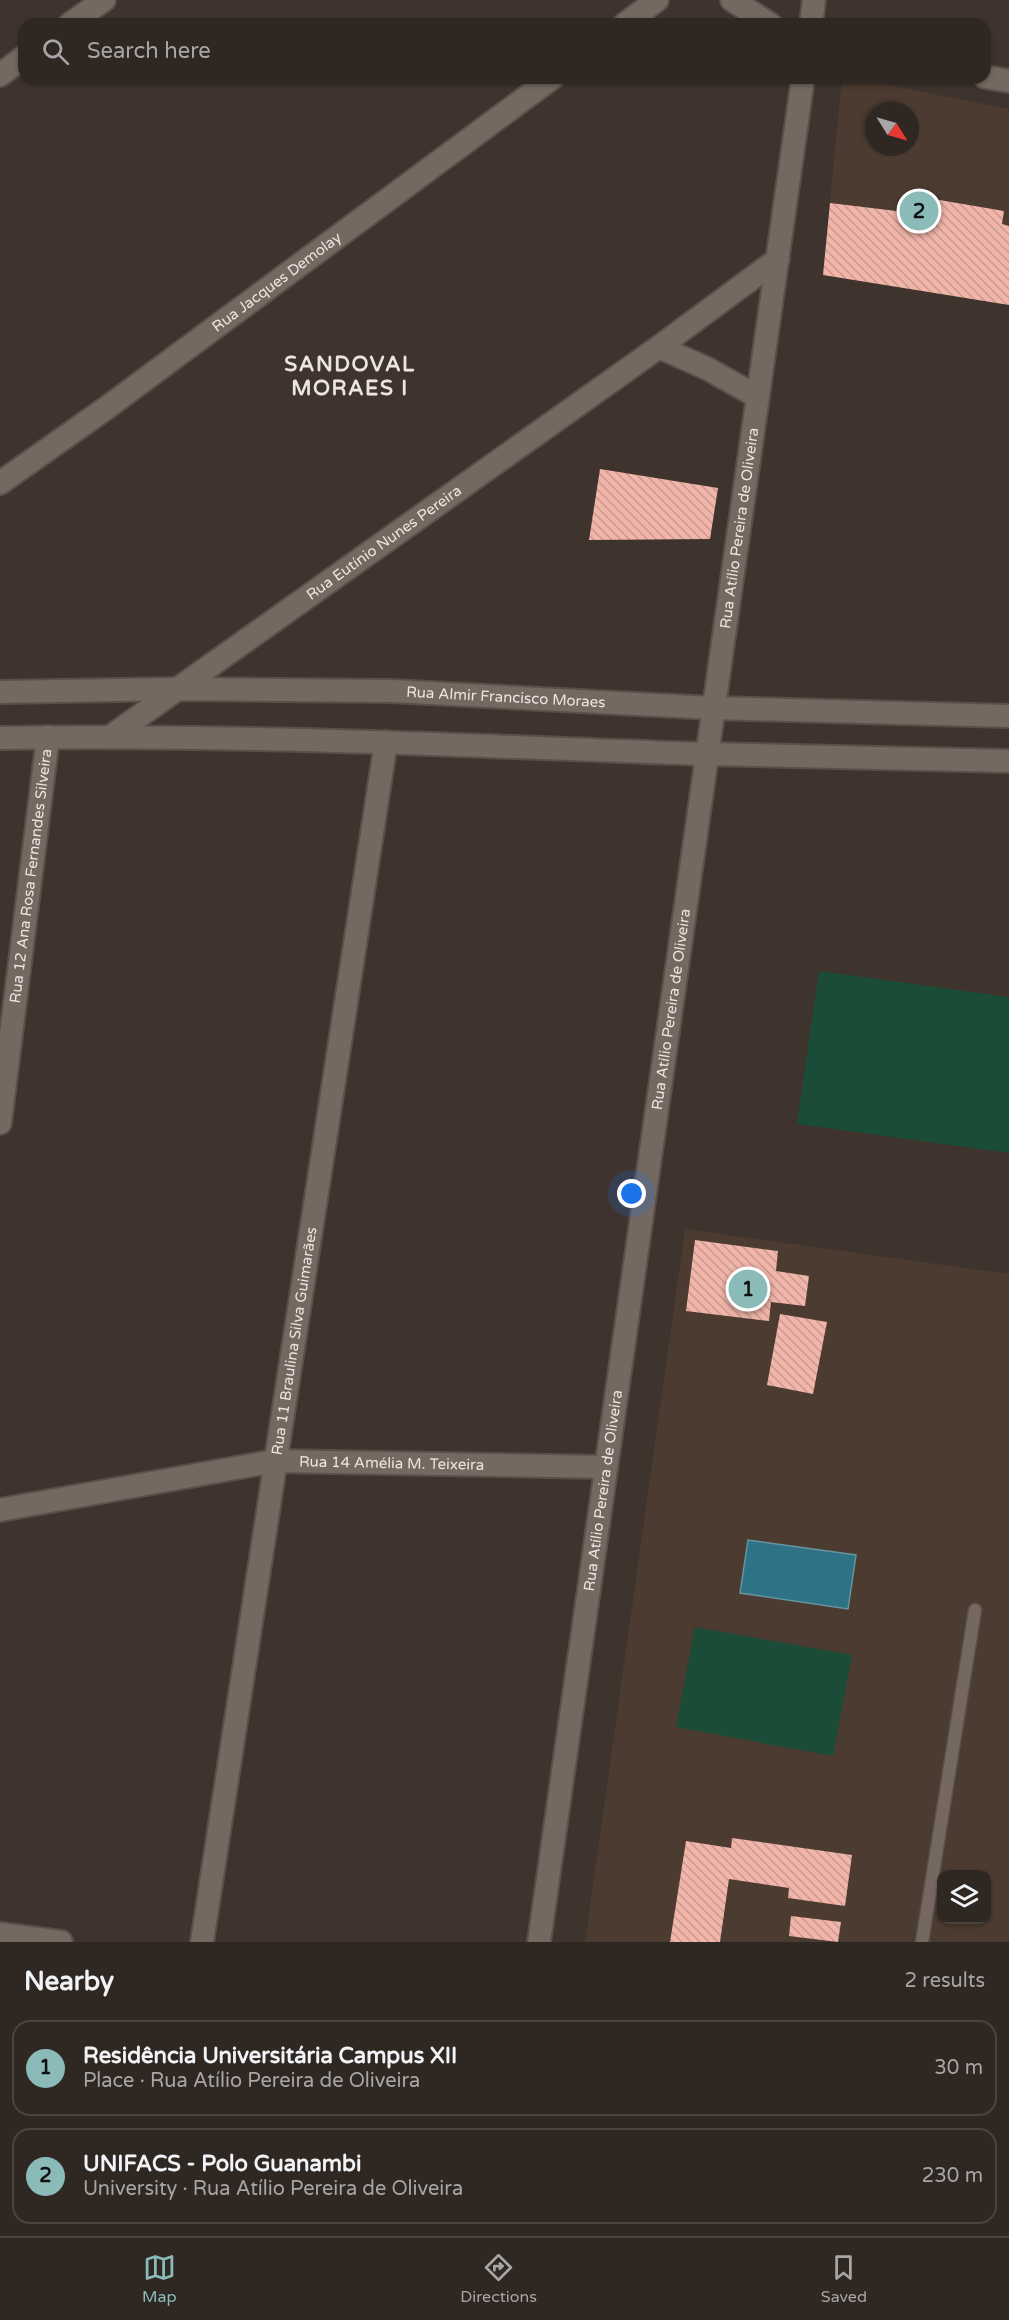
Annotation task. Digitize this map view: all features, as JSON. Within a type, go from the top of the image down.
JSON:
[{"type":"street","points":[[78,18],[104,0]]},
{"type":"street","points":[[633,18],[657,0]]},
{"type":"street","points":[[732,0],[760,18]]},
{"type":"street","points":[[812,18],[814,0]]},
{"type":"street","points":[[0,75],[18,62]]},
{"type":"street","points":[[991,78],[1009,81]]},
{"type":"street","name":"Rua Jacques Demolay","points":[[0,483],[105,409],[544,84]]},
{"type":"street","name":"Rua Atílio Pereira de Oliveira","points":[[539,1942],[802,84]]},
{"type":"street","name":"Rua Eutínio Nunes Pereira","points":[[110,737],[659,347],[778,259]]},
{"type":"street","points":[[659,347],[708,369],[758,397]]},
{"type":"street","name":"Rua Almir Francisco Moraes","points":[[0,692],[177,689],[392,691],[713,708],[1009,716]]},
{"type":"street","name":"Rua 12 Ana Rosa Fernandes Silveira","points":[[0,1123],[48,737]]},
{"type":"street","points":[[0,738],[110,737],[386,742],[708,754],[1009,761]]},
{"type":"street","name":"Rua 11 Braulina Silva Guimarães","points":[[202,1942],[386,742]]},
{"type":"street","name":"Rua 14 Amélia M. Teixeira","points":[[0,1510],[275,1461],[606,1467]]},
{"type":"street","points":[[0,1934],[61,1942]]},
{"type":"lane","points":[[922,1942],[975,1610]]},
{"type":"shaded area","points":[[841,84],[883,84],[1009,109],[1009,305],[823,275]]},
{"type":"shaded area","points":[[685,1229],[1009,1274],[1009,1942],[585,1942]]},
{"type":"green space","points":[[819,971],[1009,997],[1009,1153],[797,1124]]},
{"type":"green space","points":[[695,1627],[852,1655],[833,1756],[676,1727]]},
{"type":"water","points":[[748,1540],[856,1555],[848,1609],[740,1593]]},
{"type":"building","points":[[916,196],[1004,211],[1002,224],[1009,226],[1009,305],[823,275],[830,203],[913,213]]},
{"type":"building","points":[[600,469],[718,488],[710,539],[589,540]]},
{"type":"building","points":[[695,1240],[778,1251],[776,1271],[809,1276],[805,1306],[771,1302],[769,1321],[686,1311]]},
{"type":"building","points":[[780,1314],[827,1322],[813,1394],[767,1385]]},
{"type":"building","points":[[732,1838],[852,1855],[845,1906],[788,1898],[789,1888],[729,1879],[720,1942],[670,1942],[686,1841],[731,1848]]},
{"type":"building","points":[[791,1916],[841,1922],[838,1942],[789,1936]]},
{"type":"place","name":"UNIFACS - Polo Guanambi","points":[[919,211]]},
{"type":"place","name":"Residência Universitária Campus XII","points":[[748,1289]]},
{"type":"district","name":"SANDOVAL MORAES I","points":[[350,376]]}]
